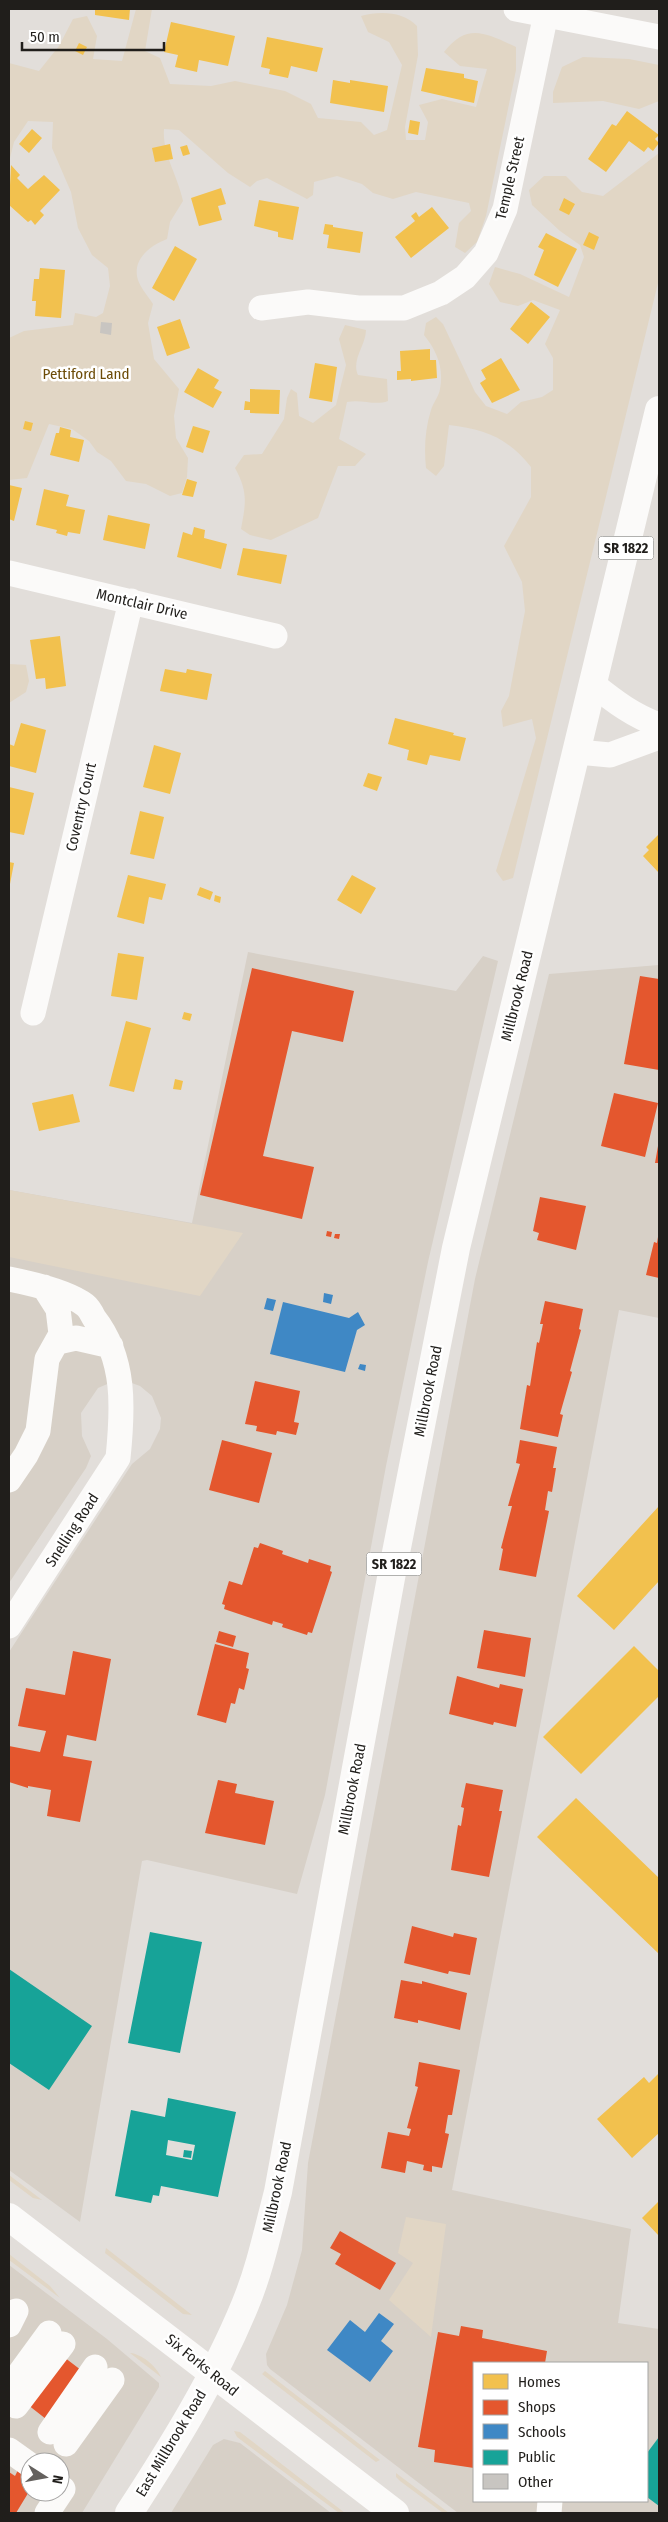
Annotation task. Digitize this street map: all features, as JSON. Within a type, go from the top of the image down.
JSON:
[{"type":"main road","name":"Millbrook Road","points":[[212,2373],[245,2304],[261,2257],[278,2192],[389,1588],[446,1298],[488,1111],[578,752],[659,410]]},
{"type":"main road","name":"Six Forks Road","points":[[9,2217],[395,2513]]},
{"type":"main road","name":"East Millbrook Road","points":[[129,2513],[192,2412],[212,2373]]},
{"type":"street","points":[[516,9],[546,12],[659,37]]},
{"type":"street","name":"Temple Street","points":[[261,308],[308,302],[358,308],[404,308],[441,293],[465,277],[486,253],[497,232],[505,209],[546,12]]},
{"type":"street","name":"Montclair Drive","points":[[9,573],[275,636]]},
{"type":"street","name":"Coventry Court","points":[[33,1014],[130,602]]},
{"type":"street","points":[[594,685],[621,707],[639,718],[659,726]]},
{"type":"street","points":[[578,752],[610,755],[659,738]]},
{"type":"street","name":"Snelling Road","points":[[9,1279],[44,1287],[85,1306],[105,1332],[119,1369],[121,1428],[118,1458],[9,1626]]},
{"type":"street","points":[[9,1480],[26,1455],[38,1431],[47,1359],[61,1334],[58,1309],[44,1287]]},
{"type":"street","points":[[58,1342],[76,1338],[111,1346]]},
{"type":"street","points":[[12,2397],[56,2338]]},
{"type":"street","points":[[58,2438],[104,2374]]},
{"type":"street","points":[[9,2450],[20,2458]]},
{"type":"street","points":[[46,2513],[54,2502]]},
{"type":"shaded area","points":[[248,952],[456,991],[483,956],[498,961],[428,1262],[386,1466],[325,1795],[297,1894],[147,1860],[142,1861],[80,2222],[9,2170],[9,1652],[132,1464],[150,1449],[160,1429],[161,1418],[152,1396],[140,1386],[129,1382],[112,1382],[98,1388],[81,1413],[82,1436],[91,1456],[86,1468],[9,1583],[9,1190],[192,1223]]},
{"type":"shaded area","points":[[659,965],[659,1318],[619,1310],[452,2190],[631,2229],[618,2323],[659,2329],[659,2513],[458,2513],[267,2365],[266,2354],[287,2305],[302,2250],[308,2163],[475,1279],[549,974]]},
{"type":"shaded area","points":[[9,2265],[107,2339],[159,2383],[159,2387],[82,2513],[9,2513]]},
{"type":"shaded area","points":[[224,2439],[240,2443],[331,2513],[171,2513],[213,2445]]},
{"type":"green space","name":"Pettiford Land","points":[[136,9],[152,9],[145,51],[160,58],[170,84],[211,86],[235,81],[285,91],[311,104],[318,118],[361,122],[374,135],[387,130],[402,65],[389,42],[368,32],[361,16],[383,13],[405,17],[417,26],[418,55],[405,127],[406,140],[425,140],[428,122],[419,105],[442,99],[476,107],[487,69],[460,66],[444,52],[452,43],[461,37],[477,33],[516,47],[516,70],[486,216],[477,242],[465,253],[455,247],[459,223],[471,211],[469,203],[416,192],[393,199],[373,193],[362,184],[337,176],[314,182],[313,195],[307,199],[267,178],[257,181],[250,187],[228,173],[179,130],[164,129],[165,147],[183,201],[170,222],[167,239],[150,248],[145,253],[138,263],[137,276],[139,283],[153,304],[148,323],[154,359],[179,389],[174,416],[176,438],[188,458],[187,477],[182,493],[170,496],[146,484],[126,481],[111,461],[97,452],[89,441],[72,429],[49,424],[27,478],[9,480],[9,338],[24,331],[73,325],[75,313],[96,317],[103,313],[110,286],[108,268],[92,255],[78,228],[71,192],[52,148],[53,122],[28,121],[14,142],[9,162],[9,63],[39,71],[59,46],[73,19],[87,16],[97,36],[93,59],[122,61]]},
{"type":"green space","points":[[583,57],[629,59],[659,65],[659,101],[639,109],[603,101],[553,103],[553,92],[562,67]]},
{"type":"green space","points":[[659,153],[659,279],[513,878],[503,881],[496,871],[536,738],[532,719],[503,727],[501,711],[509,696],[525,611],[522,582],[504,546],[531,497],[531,467],[514,449],[495,437],[474,429],[449,425],[444,466],[436,476],[426,468],[427,424],[439,392],[441,374],[433,347],[424,335],[426,323],[436,317],[443,324],[475,392],[486,406],[507,414],[521,402],[542,397],[553,390],[553,358],[545,344],[560,310],[533,300],[518,306],[500,302],[489,284],[495,267],[520,274],[569,297],[584,257],[580,245],[560,231],[532,205],[529,190],[544,176],[566,176],[582,192],[603,196]]},
{"type":"green space","points":[[345,325],[366,330],[357,358],[356,369],[358,375],[387,379],[388,401],[378,403],[347,402],[339,439],[366,454],[355,466],[338,466],[318,518],[271,540],[250,535],[241,529],[245,497],[235,468],[244,455],[262,454],[284,419],[287,398],[291,389],[297,393],[299,416],[313,423],[336,405],[346,365],[339,339]]},
{"type":"green space","points":[[9,664],[26,665],[29,681],[26,692],[9,703]]},
{"type":"green space","points":[[9,1190],[243,1233],[200,1296],[9,1257]]},
{"type":"green space","points":[[9,2175],[42,2200],[33,2198],[9,2180]]},
{"type":"green space","points":[[406,2217],[446,2224],[431,2337],[389,2300],[413,2263],[398,2253]]},
{"type":"green space","points":[[106,2248],[192,2315],[183,2314],[105,2253]]},
{"type":"green space","points":[[9,2254],[50,2286],[60,2298],[9,2260]]},
{"type":"green space","points":[[130,2353],[148,2361],[161,2377]]},
{"type":"green space","points":[[265,2371],[380,2460],[376,2462],[262,2374]]},
{"type":"green space","points":[[234,2431],[240,2432],[345,2513],[339,2513],[237,2437]]},
{"type":"green space","points":[[396,2473],[449,2513],[443,2513],[400,2481],[396,2477]]},
{"type":"building: Homes","points":[[95,9],[130,9],[129,20],[95,15]]},
{"type":"building: Homes","points":[[171,22],[235,36],[228,66],[199,60],[197,72],[175,67],[178,55],[164,52]]},
{"type":"building: Homes","points":[[267,37],[323,48],[317,72],[291,66],[288,78],[269,74],[270,69],[261,67]]},
{"type":"building: Homes","points":[[79,43],[87,47],[83,55],[75,51]]},
{"type":"building: Homes","points":[[426,68],[464,74],[464,78],[478,81],[474,103],[421,91]]},
{"type":"building: Homes","points":[[333,80],[350,83],[350,80],[388,86],[384,112],[330,103]]},
{"type":"building: Homes","points":[[627,111],[659,135],[655,139],[659,143],[653,151],[648,147],[644,152],[629,141],[606,172],[588,159],[612,124],[616,126]]},
{"type":"building: Homes","points":[[410,120],[420,122],[418,135],[408,133]]},
{"type":"building: Homes","points":[[32,129],[42,138],[29,153],[19,144]]},
{"type":"building: Homes","points":[[170,144],[173,159],[155,162],[152,148]]},
{"type":"building: Homes","points":[[187,145],[190,154],[183,156],[180,147]]},
{"type":"building: Homes","points":[[11,165],[20,175],[17,178],[28,189],[44,175],[60,190],[40,211],[44,215],[35,225],[31,220],[28,222],[9,205]]},
{"type":"building: Homes","points":[[221,188],[226,204],[218,206],[222,220],[199,226],[191,198]]},
{"type":"building: Homes","points":[[564,198],[575,204],[569,215],[559,210]]},
{"type":"building: Homes","points":[[259,200],[299,207],[293,240],[278,237],[278,232],[254,226]]},
{"type":"building: Homes","points":[[432,207],[449,228],[411,258],[395,237],[415,221],[411,216],[416,212],[419,217]]},
{"type":"building: Homes","points":[[325,224],[363,232],[360,253],[327,248],[329,235],[323,234]]},
{"type":"building: Homes","points":[[589,232],[599,237],[594,250],[583,245]]},
{"type":"building: Homes","points":[[546,233],[577,249],[558,287],[534,275],[544,250],[538,247]]},
{"type":"building: Homes","points":[[175,246],[197,259],[174,301],[152,288]]},
{"type":"building: Homes","points":[[40,268],[65,270],[61,318],[35,316],[36,301],[32,301],[34,279],[39,279]]},
{"type":"building: Homes","points":[[531,302],[550,317],[528,344],[510,329]]},
{"type":"building: Homes","points":[[180,319],[190,348],[167,356],[157,327]]},
{"type":"building: Homes","points":[[430,349],[430,360],[436,360],[437,378],[411,381],[411,379],[397,380],[397,371],[401,371],[400,351]]},
{"type":"building: Homes","points":[[501,358],[520,390],[492,403],[480,383],[486,379],[481,370]]},
{"type":"building: Homes","points":[[315,363],[337,367],[332,402],[309,398]]},
{"type":"building: Homes","points":[[198,368],[219,380],[214,388],[222,392],[213,408],[184,392]]},
{"type":"building: Homes","points":[[250,389],[280,390],[279,414],[250,413],[250,410],[244,410],[245,401],[250,402]]},
{"type":"building: Homes","points":[[25,421],[33,423],[31,431],[23,429]]},
{"type":"building: Homes","points":[[193,426],[210,431],[203,453],[186,447]]},
{"type":"building: Homes","points":[[60,427],[71,430],[70,437],[84,440],[79,462],[50,455],[56,433],[59,433]]},
{"type":"building: Homes","points":[[187,479],[197,482],[193,497],[182,495]]},
{"type":"building: Homes","points":[[9,485],[22,488],[14,521],[9,519]]},
{"type":"building: Homes","points":[[44,489],[69,495],[66,506],[85,510],[80,534],[68,532],[67,536],[56,533],[57,530],[36,525]]},
{"type":"building: Homes","points":[[108,515],[150,524],[145,549],[103,540]]},
{"type":"building: Homes","points":[[194,527],[205,530],[204,538],[227,544],[221,569],[177,557],[183,532],[192,535]]},
{"type":"building: Homes","points":[[243,548],[287,555],[281,584],[237,575]]},
{"type":"building: Homes","points":[[60,636],[66,686],[46,689],[45,678],[36,679],[30,640]]},
{"type":"building: Homes","points":[[165,669],[186,673],[187,669],[212,674],[207,700],[160,691]]},
{"type":"building: Homes","points":[[395,718],[454,733],[453,735],[466,738],[460,761],[430,755],[427,765],[407,760],[409,750],[388,744]]},
{"type":"building: Homes","points":[[21,723],[46,730],[36,773],[9,766],[9,744],[14,746]]},
{"type":"building: Homes","points":[[154,745],[181,753],[170,794],[143,787]]},
{"type":"building: Homes","points":[[368,773],[382,777],[377,791],[363,786]]},
{"type":"building: Homes","points":[[9,787],[34,793],[24,835],[9,832]]},
{"type":"building: Homes","points":[[140,811],[164,817],[154,859],[130,854]]},
{"type":"building: Homes","points":[[659,834],[659,873],[643,856],[649,850],[646,847]]},
{"type":"building: Homes","points":[[9,862],[14,863],[10,884],[9,884]]},
{"type":"building: Homes","points":[[128,875],[166,884],[162,900],[149,897],[144,924],[117,917]]},
{"type":"building: Homes","points":[[352,875],[376,888],[361,914],[337,900]]},
{"type":"building: Homes","points":[[200,887],[213,892],[210,900],[197,895]]},
{"type":"building: Homes","points":[[215,895],[221,897],[220,903],[214,901]]},
{"type":"building: Homes","points":[[118,953],[144,957],[137,1000],[111,996]]},
{"type":"building: Homes","points":[[184,1012],[192,1014],[190,1021],[182,1019]]},
{"type":"building: Homes","points":[[126,1021],[151,1028],[134,1092],[109,1086]]},
{"type":"building: Homes","points":[[175,1079],[183,1081],[181,1090],[173,1089]]},
{"type":"building: Homes","points":[[73,1094],[80,1122],[39,1131],[32,1103]]},
{"type":"building: Homes","points":[[659,1506],[659,1581],[614,1630],[577,1596]]},
{"type":"building: Homes","points":[[634,1646],[659,1671],[659,1696],[581,1774],[543,1737]]},
{"type":"building: Homes","points":[[576,1798],[659,1878],[659,1954],[537,1837]]},
{"type":"building: Homes","points":[[659,2073],[659,2133],[632,2158],[597,2119],[644,2077],[649,2083]]},
{"type":"building: Homes","points":[[659,2201],[659,2236],[642,2218]]},
{"type":"building: Shops","points":[[252,968],[354,991],[343,1042],[292,1031],[263,1156],[314,1167],[302,1219],[200,1195]]},
{"type":"building: Shops","points":[[640,976],[659,979],[659,1070],[624,1064]]},
{"type":"building: Shops","points":[[614,1093],[658,1103],[645,1157],[601,1146]]},
{"type":"building: Shops","points":[[658,1146],[659,1163],[655,1163]]},
{"type":"building: Shops","points":[[540,1197],[586,1206],[576,1250],[537,1240],[539,1233],[533,1231]]},
{"type":"building: Shops","points":[[327,1231],[332,1232],[331,1237],[326,1236]]},
{"type":"building: Shops","points":[[335,1234],[340,1234],[339,1239],[334,1238]]},
{"type":"building: Shops","points":[[658,1237],[659,1278],[646,1275],[654,1242],[657,1243]]},
{"type":"building: Shops","points":[[545,1301],[583,1309],[579,1329],[581,1330],[570,1371],[572,1372],[560,1414],[563,1415],[558,1437],[520,1429],[527,1385],[530,1386],[537,1342],[539,1343],[543,1324],[540,1324]]},
{"type":"building: Shops","points":[[255,1381],[300,1391],[294,1422],[299,1423],[296,1435],[277,1431],[276,1435],[256,1431],[257,1426],[245,1424]]},
{"type":"building: Shops","points":[[222,1440],[272,1453],[259,1503],[209,1490]]},
{"type":"building: Shops","points":[[520,1440],[557,1447],[553,1468],[556,1468],[552,1492],[548,1491],[545,1510],[549,1511],[536,1577],[499,1570],[503,1549],[501,1548],[512,1506],[508,1506],[520,1464],[516,1463]]},
{"type":"building: Shops","points":[[260,1543],[283,1551],[282,1554],[308,1563],[309,1559],[331,1566],[330,1571],[332,1572],[312,1633],[308,1632],[307,1635],[282,1627],[283,1624],[273,1621],[272,1625],[224,1609],[225,1605],[222,1604],[229,1581],[242,1585],[254,1547],[258,1548]]},
{"type":"building: Shops","points":[[484,1630],[531,1638],[525,1677],[477,1668]]},
{"type":"building: Shops","points":[[219,1631],[236,1636],[233,1647],[216,1642]]},
{"type":"building: Shops","points":[[215,1644],[249,1653],[246,1668],[249,1669],[244,1690],[239,1688],[235,1704],[231,1703],[226,1723],[197,1715]]},
{"type":"building: Shops","points":[[73,1651],[111,1659],[96,1741],[67,1735],[63,1756],[92,1761],[80,1822],[47,1816],[51,1790],[28,1786],[28,1788],[9,1782],[9,1746],[40,1752],[46,1731],[18,1726],[26,1688],[65,1695]]},
{"type":"building: Shops","points":[[457,1676],[499,1688],[500,1684],[523,1689],[516,1727],[494,1722],[493,1725],[449,1714]]},
{"type":"building: Shops","points":[[218,1780],[237,1784],[235,1793],[274,1801],[265,1845],[205,1833]]},
{"type":"building: Shops","points":[[466,1783],[503,1790],[499,1811],[502,1811],[489,1877],[451,1870],[458,1825],[461,1826],[464,1808],[461,1807]]},
{"type":"building: Shops","points":[[412,1926],[453,1937],[454,1933],[477,1938],[470,1975],[449,1971],[448,1974],[404,1963]]},
{"type":"building: Shops","points":[[401,1980],[422,1984],[422,1981],[467,1993],[460,2030],[418,2020],[418,2023],[394,2018]]},
{"type":"building: Shops","points":[[419,2062],[460,2070],[452,2115],[448,2115],[445,2133],[449,2134],[442,2168],[432,2166],[432,2172],[423,2170],[424,2165],[407,2161],[405,2173],[381,2168],[388,2132],[409,2136],[411,2129],[407,2128],[418,2087],[415,2086]]},
{"type":"building: Shops","points":[[340,2231],[396,2263],[380,2290],[335,2264],[341,2254],[330,2248]]},
{"type":"building: Shops","points":[[461,2326],[483,2330],[482,2338],[547,2351],[545,2362],[473,2362],[473,2468],[434,2462],[435,2450],[418,2447],[438,2332],[459,2336]]},
{"type":"building: Shops","points":[[39,2338],[111,2393],[74,2441],[9,2390]]},
{"type":"building: Shops","points":[[18,2470],[20,2471],[20,2502],[23,2502],[16,2513],[9,2513],[9,2472],[15,2476]]},
{"type":"building: Schools","points":[[324,1293],[333,1295],[331,1304],[323,1302]]},
{"type":"building: Schools","points":[[267,1298],[276,1300],[273,1311],[264,1309]]},
{"type":"building: Schools","points":[[283,1302],[349,1318],[358,1312],[365,1325],[357,1330],[345,1372],[270,1354]]},
{"type":"building: Schools","points":[[360,1364],[366,1365],[365,1371],[358,1369]]},
{"type":"building: Schools","points":[[379,2313],[394,2324],[381,2341],[393,2351],[370,2382],[327,2350],[350,2320],[365,2332]]},
{"type":"building: Public","points":[[150,1932],[202,1942],[180,2053],[128,2043]]},
{"type":"building: Public","points":[[9,1969],[92,2026],[49,2090],[9,2063]]},
{"type":"building: Public","points":[[168,2098],[236,2112],[218,2197],[161,2186],[159,2196],[153,2195],[151,2203],[115,2196],[131,2110],[165,2117]],"holes":[[[168,2140],[195,2145],[192,2160],[166,2155]]]},
{"type":"building: Public","points":[[184,2150],[192,2151],[191,2158],[183,2157]]},
{"type":"building: Public","points":[[659,2437],[659,2506],[648,2498],[648,2452]]},
{"type":"building: Other","points":[[101,322],[112,323],[111,335],[100,333]]}]
